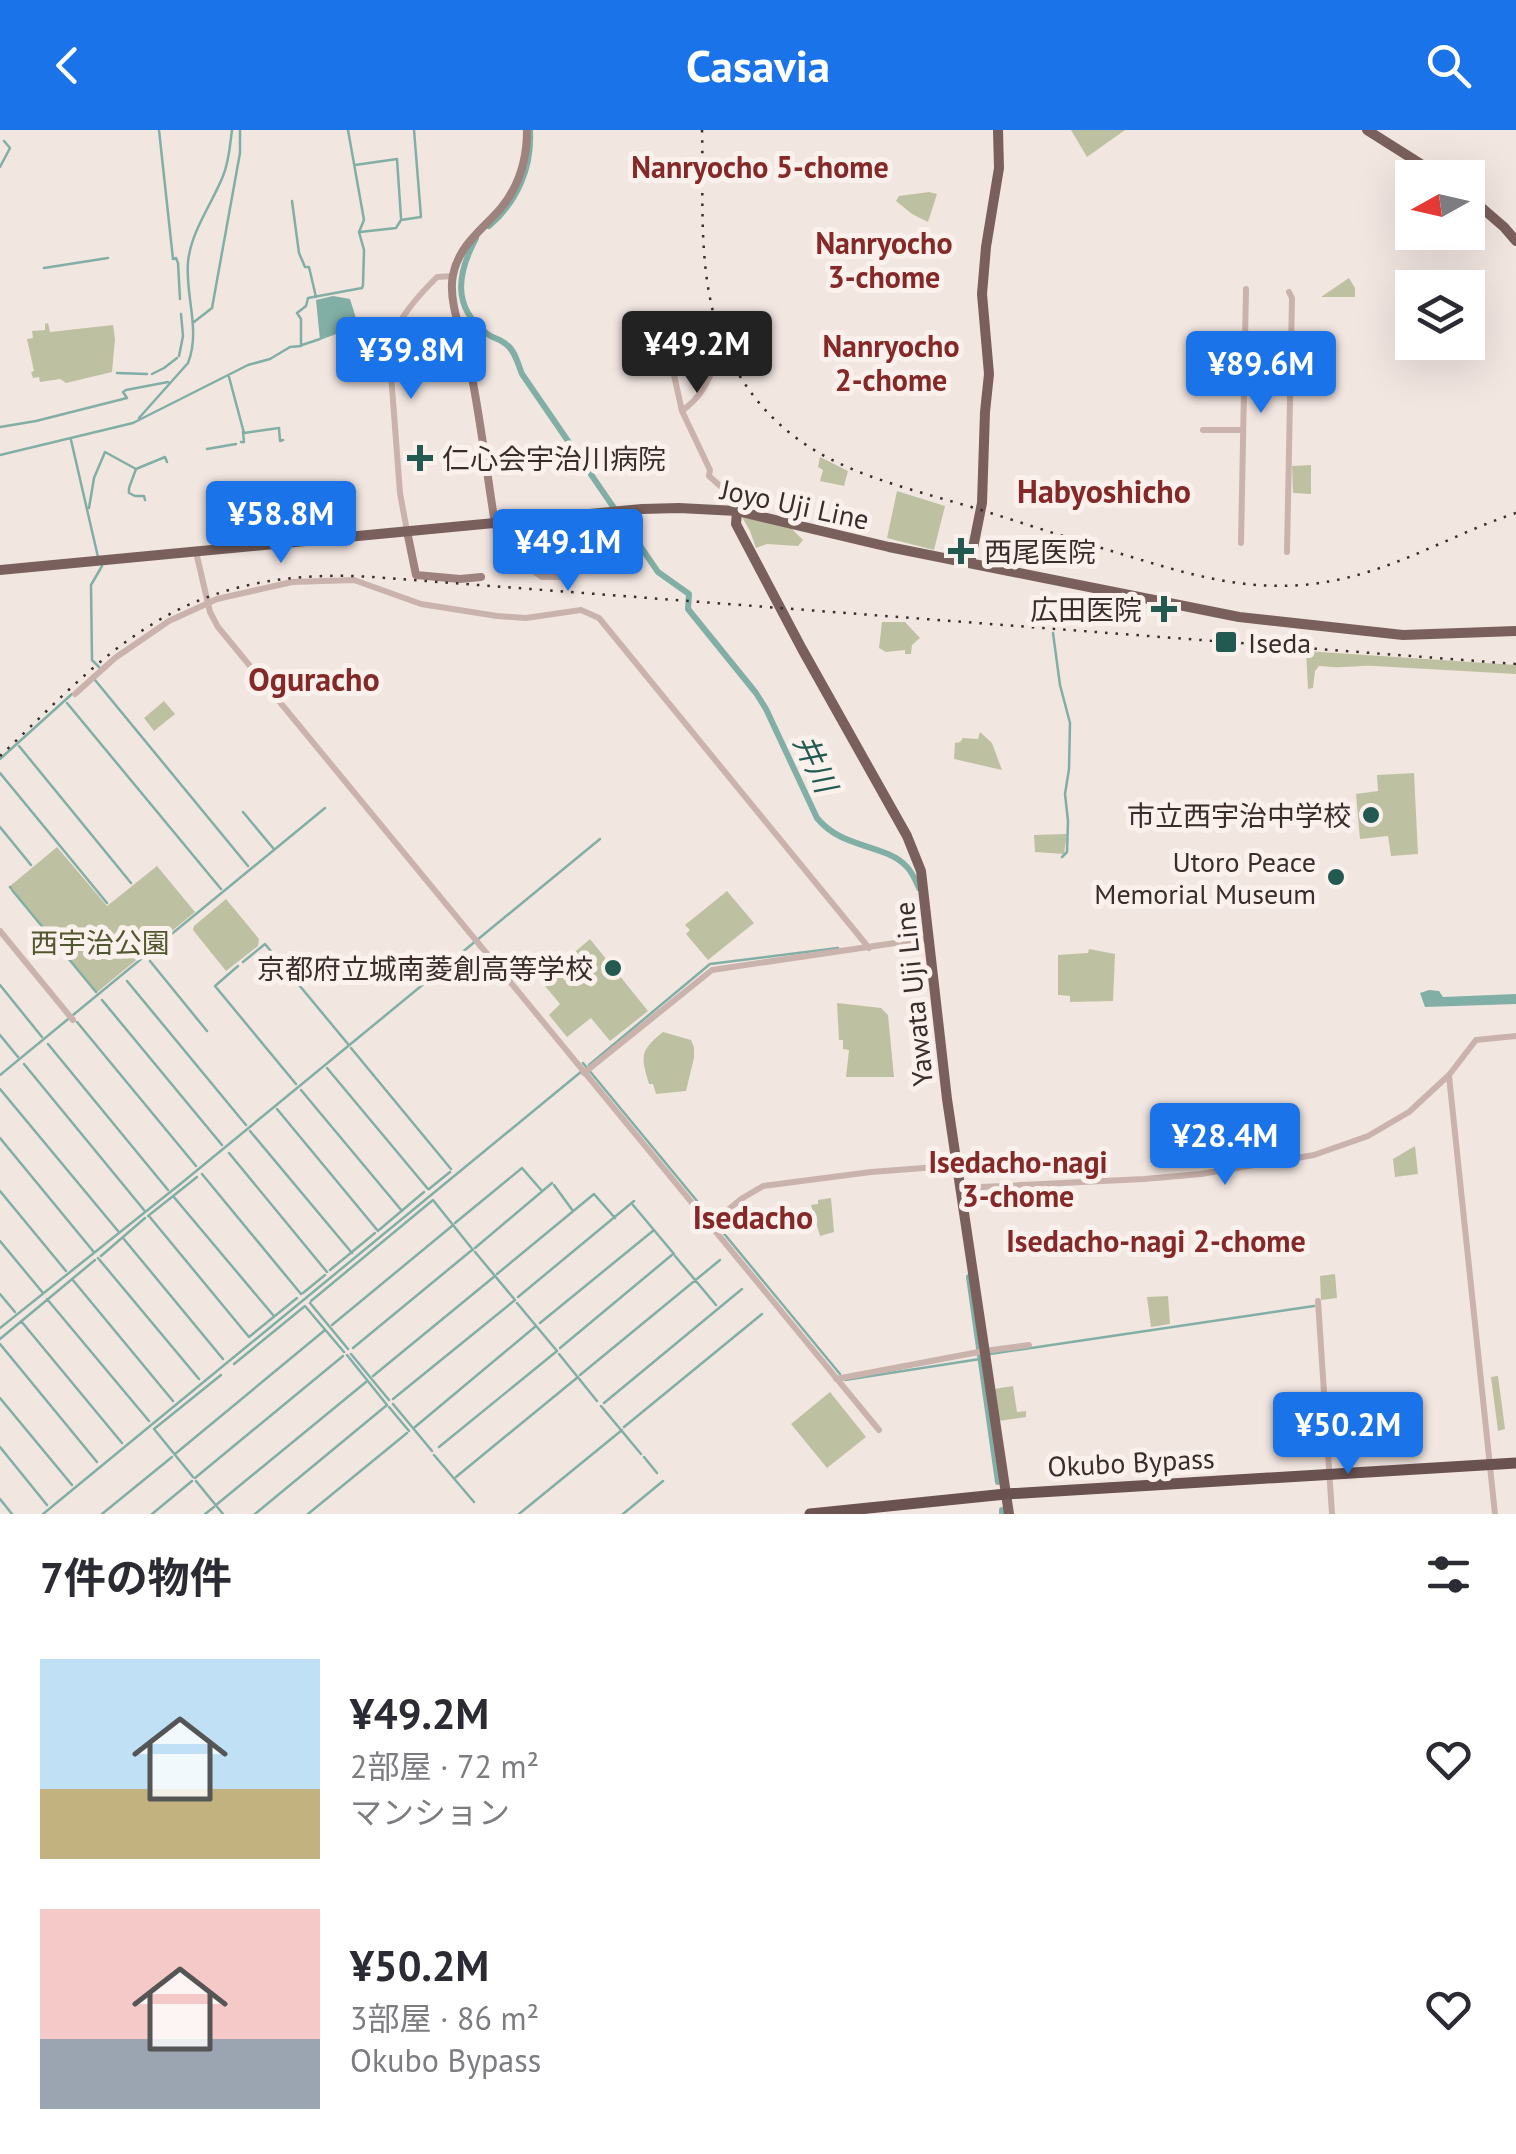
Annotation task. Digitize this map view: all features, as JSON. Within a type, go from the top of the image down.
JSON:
[{"type":"highway","name":"Okubo Bypass","points":[[810,1514],[1007,1497],[1516,1466]]},
{"type":"highway","name":"Okubo Bypass","points":[[866,1514],[1007,1497]]},
{"type":"main road","points":[[495,524],[452,276],[466,244],[502,206],[519,180],[526,157],[527,130]]},
{"type":"main road","points":[[970,563],[982,503],[990,374],[982,294],[999,164],[998,130]]},
{"type":"main road","points":[[1367,130],[1414,160]]},
{"type":"main road","points":[[1485,211],[1516,241]]},
{"type":"main road","name":"Joyo Uji Line","points":[[0,570],[642,509],[693,508],[737,510],[889,547],[1242,617],[1417,636],[1516,631]]},
{"type":"main road","name":"Yawata Uji Line","points":[[737,510],[736,524],[907,836],[921,871],[926,938],[979,1353],[1009,1514]]},
{"type":"main road","points":[[406,531],[416,576],[481,577]]},
{"type":"street","points":[[406,531],[390,348],[397,326],[427,287],[436,277],[452,276]]},
{"type":"street","points":[[1240,543],[1246,289]]},
{"type":"street","points":[[1288,552],[1290,292]]},
{"type":"street","points":[[657,315],[682,411],[710,470],[709,476],[737,501],[737,510]]},
{"type":"street","points":[[682,411],[699,397],[712,369]]},
{"type":"street","points":[[1203,430],[1242,430]]},
{"type":"street","points":[[495,524],[498,546],[542,577],[562,577]]},
{"type":"street","points":[[196,552],[214,621],[235,649],[714,1222],[879,1430]]},
{"type":"street","points":[[75,694],[169,621],[235,593],[292,582],[354,580],[421,604],[473,613],[526,618],[581,610],[594,614],[869,948]]},
{"type":"street","points":[[0,931],[72,1019]]},
{"type":"street","points":[[585,1071],[712,970],[926,938]]},
{"type":"street","points":[[960,1188],[1200,1174],[1314,1156],[1368,1136],[1409,1112],[1449,1075],[1477,1040],[1516,1036]]},
{"type":"street","points":[[1449,1075],[1495,1514]]},
{"type":"street","points":[[714,1222],[763,1186],[950,1166]]},
{"type":"street","points":[[1318,1301],[1332,1514]]},
{"type":"street","points":[[840,1377],[1029,1345]]},
{"type":"green space","points":[[1071,130],[1125,130],[1087,157]]},
{"type":"green space","points":[[937,194],[928,222],[896,201],[899,196]]},
{"type":"green space","points":[[1349,278],[1355,297],[1321,297]]},
{"type":"green space","points":[[48,323],[50,332],[113,325],[112,372],[66,383],[60,379],[40,382],[39,377],[33,378],[27,339],[33,338],[32,331],[45,330]]},
{"type":"green space","points":[[820,457],[848,471],[844,486],[820,481]]},
{"type":"green space","points":[[1311,465],[1311,494],[1293,493],[1292,466]]},
{"type":"green space","points":[[897,491],[945,506],[934,550],[887,538]]},
{"type":"green space","points":[[742,517],[789,526],[803,540],[798,546],[767,544],[756,548]]},
{"type":"green space","points":[[882,622],[905,622],[920,638],[912,645],[911,654],[879,648]]},
{"type":"green space","points":[[1306,651],[1516,665],[1516,674],[1319,666],[1313,688],[1308,689]]},
{"type":"green space","points":[[164,701],[175,714],[154,731],[144,718]]},
{"type":"green space","points":[[980,732],[992,743],[1002,770],[954,759],[955,743],[963,738],[978,739]]},
{"type":"green space","points":[[1414,773],[1418,854],[1391,856],[1388,836],[1360,839],[1356,794],[1378,791],[1377,775]]},
{"type":"green space","points":[[1067,834],[1064,854],[1035,852],[1034,835]]},
{"type":"green space","name":"西宇治公園","points":[[57,847],[107,906],[157,866],[195,912],[96,993],[9,887]]},
{"type":"green space","points":[[727,891],[754,923],[708,960],[686,934],[690,930],[685,925]]},
{"type":"green space","points":[[226,899],[259,939],[258,946],[226,971],[193,930]]},
{"type":"green space","points":[[590,939],[648,1011],[610,1041],[591,1018],[567,1037],[549,1015],[560,1004],[541,981]]},
{"type":"green space","points":[[1089,949],[1115,954],[1113,1001],[1070,1002],[1070,996],[1058,995],[1058,955],[1088,953]]},
{"type":"green space","points":[[837,1003],[881,1008],[888,1015],[894,1077],[846,1077],[849,1050],[843,1049],[843,1040],[839,1040]]},
{"type":"green space","points":[[663,1032],[691,1040],[694,1047],[686,1091],[656,1094],[653,1084],[649,1084],[644,1055]]},
{"type":"green space","points":[[1415,1146],[1418,1174],[1395,1177],[1393,1159]]},
{"type":"green space","points":[[831,1198],[834,1232],[820,1236],[811,1205]]},
{"type":"green space","points":[[1335,1274],[1337,1298],[1321,1300],[1320,1276]]},
{"type":"green space","points":[[1168,1296],[1170,1324],[1151,1327],[1147,1297]]},
{"type":"green space","points":[[1498,1376],[1505,1429],[1498,1431],[1491,1377]]},
{"type":"green space","points":[[1013,1386],[1017,1412],[1026,1411],[1026,1417],[998,1421],[994,1389]]},
{"type":"green space","points":[[830,1392],[866,1437],[827,1468],[791,1424]]},
{"type":"water","points":[[333,296],[350,299],[356,318],[339,333],[320,340],[316,300]]},
{"type":"water","points":[[1439,991],[1443,997],[1516,994],[1516,1004],[1425,1007],[1420,993]]},
{"type":"waterway","points":[[159,130],[180,299]]},
{"type":"waterway","points":[[139,418],[188,363],[192,351],[188,262],[197,229],[225,171],[232,130]]},
{"type":"waterway","points":[[194,322],[212,308],[240,153],[240,130]]},
{"type":"waterway","points":[[0,455],[133,423],[248,365],[301,346],[301,319],[297,313],[306,306],[308,298],[363,285],[364,250],[359,232],[364,220],[348,130]]},
{"type":"waterway","points":[[360,232],[396,228],[401,220],[421,217],[414,130]]},
{"type":"waterway","name":"井川","points":[[489,226],[508,206],[521,183],[530,131]]},
{"type":"waterway","points":[[0,167],[10,148],[4,141]]},
{"type":"waterway","points":[[355,165],[397,159],[401,218]]},
{"type":"waterway","points":[[292,201],[299,253],[305,267],[309,267],[316,297]]},
{"type":"waterway","name":"井川","points":[[476,238],[462,276],[467,312],[486,333],[510,348],[522,374],[658,572],[689,594],[688,609],[766,709],[817,818],[839,836],[898,859],[911,871],[919,888]]},
{"type":"waterway","points":[[44,268],[108,258]]},
{"type":"waterway","points":[[179,356],[183,336],[181,314]]},
{"type":"waterway","points":[[302,345],[320,339]]},
{"type":"waterway","points":[[152,374],[177,358]]},
{"type":"waterway","points":[[117,373],[147,374]]},
{"type":"waterway","points":[[229,377],[244,433],[279,428],[280,441],[283,440]]},
{"type":"waterway","points":[[0,427],[127,398],[123,392],[126,390],[168,382]]},
{"type":"waterway","points":[[241,442],[243,432]]},
{"type":"waterway","points":[[71,440],[98,557]]},
{"type":"waterway","points":[[207,449],[236,444]]},
{"type":"waterway","points":[[89,508],[94,478],[105,452],[136,469]]},
{"type":"waterway","points":[[145,500],[144,496],[129,493],[136,469],[165,457],[167,462]]},
{"type":"waterway","points":[[99,667],[92,660],[91,585],[102,566]]},
{"type":"waterway","points":[[1053,633],[1070,723],[1065,794],[1067,852],[1062,857]]},
{"type":"waterway","points":[[95,680],[248,866]]},
{"type":"waterway","points":[[0,759],[72,694]]},
{"type":"waterway","points":[[67,703],[221,889]]},
{"type":"waterway","points":[[19,746],[131,883]]},
{"type":"waterway","points":[[0,773],[107,903]]},
{"type":"waterway","points":[[0,1075],[325,808]]},
{"type":"waterway","points":[[243,812],[273,848]]},
{"type":"waterway","points":[[0,827],[31,865]]},
{"type":"waterway","points":[[0,1328],[600,839]]},
{"type":"waterway","points":[[12,890],[96,992]]},
{"type":"waterway","points":[[243,962],[265,944],[348,1044]]},
{"type":"waterway","points":[[589,1065],[710,964],[838,948]]},
{"type":"waterway","points":[[150,961],[207,1031]]},
{"type":"waterway","points":[[238,966],[215,986],[296,1084]]},
{"type":"waterway","points":[[127,981],[246,1125]]},
{"type":"waterway","points":[[0,985],[42,1037]]},
{"type":"waterway","points":[[102,1000],[222,1145]]},
{"type":"waterway","points":[[77,1022],[196,1166]]},
{"type":"waterway","points":[[0,1035],[18,1057]]},
{"type":"waterway","points":[[48,1044],[168,1190]]},
{"type":"waterway","points":[[351,1048],[451,1169]]},
{"type":"waterway","points":[[583,1063],[840,1374]]},
{"type":"waterway","points":[[24,1064],[144,1210]]},
{"type":"waterway","points":[[327,1068],[428,1189]]},
{"type":"waterway","points":[[43,1514],[582,1071]]},
{"type":"waterway","points":[[0,1089],[118,1231]]},
{"type":"waterway","points":[[301,1090],[402,1211]]},
{"type":"waterway","points":[[277,1109],[378,1231]]},
{"type":"waterway","points":[[250,1131],[352,1253]]},
{"type":"waterway","points":[[0,1138],[93,1251]]},
{"type":"waterway","points":[[229,1153],[327,1272]]},
{"type":"waterway","points":[[455,1223],[522,1168],[542,1191]]},
{"type":"waterway","points":[[429,1189],[450,1172]]},
{"type":"waterway","points":[[202,1174],[301,1294]]},
{"type":"waterway","points":[[148,1216],[197,1177]]},
{"type":"waterway","points":[[475,1248],[552,1183]]},
{"type":"waterway","points":[[554,1185],[573,1211]]},
{"type":"waterway","points":[[0,1191],[66,1271]]},
{"type":"waterway","points":[[379,1230],[424,1192]]},
{"type":"waterway","points":[[497,1274],[594,1194],[615,1218]]},
{"type":"waterway","points":[[173,1196],[273,1315]]},
{"type":"waterway","points":[[311,1301],[433,1200],[473,1250]]},
{"type":"waterway","points":[[518,1297],[634,1201]]},
{"type":"waterway","points":[[633,1205],[674,1254]]},
{"type":"waterway","points":[[149,1216],[249,1337],[297,1298]]},
{"type":"waterway","points":[[101,1256],[145,1218]]},
{"type":"waterway","points":[[332,1325],[452,1226]]},
{"type":"waterway","points":[[540,1323],[654,1230]]},
{"type":"waterway","points":[[330,1270],[375,1233]]},
{"type":"waterway","points":[[123,1238],[223,1359]]},
{"type":"waterway","points":[[0,1241],[43,1293]]},
{"type":"waterway","points":[[353,1348],[472,1250]]},
{"type":"waterway","points":[[475,1252],[515,1300]]},
{"type":"waterway","points":[[560,1348],[673,1254]]},
{"type":"waterway","points":[[675,1256],[716,1305]]},
{"type":"waterway","points":[[98,1258],[199,1379]]},
{"type":"waterway","points":[[0,1339],[95,1260]]},
{"type":"waterway","points":[[580,1375],[720,1260]]},
{"type":"waterway","points":[[303,1293],[325,1275]]},
{"type":"waterway","points":[[373,1376],[495,1276]]},
{"type":"waterway","name":"井川","points":[[969,1277],[998,1482]]},
{"type":"waterway","points":[[72,1279],[173,1401]]},
{"type":"waterway","points":[[604,1403],[742,1289]]},
{"type":"waterway","points":[[0,1294],[15,1312]]},
{"type":"waterway","points":[[47,1299],[149,1421]]},
{"type":"waterway","points":[[393,1399],[515,1300]]},
{"type":"waterway","points":[[310,1303],[348,1349]]},
{"type":"waterway","points":[[517,1303],[557,1351]]},
{"type":"waterway","points":[[234,1364],[305,1306],[344,1352]]},
{"type":"waterway","points":[[990,1354],[1314,1306]]},
{"type":"waterway","points":[[624,1427],[762,1314]]},
{"type":"waterway","points":[[21,1321],[122,1443]]},
{"type":"waterway","points":[[415,1427],[536,1326]]},
{"type":"waterway","points":[[175,1454],[325,1330]]},
{"type":"waterway","points":[[0,1344],[97,1462]]},
{"type":"waterway","points":[[439,1447],[557,1351]]},
{"type":"waterway","points":[[351,1354],[389,1400]]},
{"type":"waterway","points":[[559,1354],[597,1401]]},
{"type":"waterway","points":[[255,1514],[387,1405],[347,1355]]},
{"type":"waterway","points":[[195,1478],[343,1356]]},
{"type":"waterway","points":[[845,1380],[980,1359]]},
{"type":"waterway","points":[[193,1477],[154,1429],[221,1375]]},
{"type":"waterway","points":[[456,1477],[578,1377]]},
{"type":"waterway","points":[[216,1505],[366,1382]]},
{"type":"waterway","points":[[0,1398],[72,1485]]},
{"type":"waterway","points":[[393,1404],[432,1451]]},
{"type":"waterway","points":[[601,1406],[641,1454]]},
{"type":"waterway","points":[[389,1407],[409,1431]]},
{"type":"waterway","points":[[519,1514],[622,1430]]},
{"type":"waterway","points":[[308,1514],[407,1433]]},
{"type":"waterway","points":[[0,1447],[47,1505]]},
{"type":"waterway","points":[[434,1455],[474,1502]]},
{"type":"waterway","points":[[102,1514],[172,1457]]},
{"type":"waterway","points":[[644,1457],[657,1473]]},
{"type":"waterway","points":[[152,1514],[192,1481]]},
{"type":"waterway","points":[[196,1481],[223,1514]]},
{"type":"waterway","points":[[623,1514],[663,1481]]},
{"type":"waterway","points":[[0,1499],[12,1514]]},
{"type":"waterway","points":[[205,1514],[214,1507]]},
{"type":"railway","points":[[702,130],[704,248],[720,333],[738,373],[765,410],[799,440],[830,459],[894,484],[1147,562],[1212,579],[1256,585],[1302,585],[1360,574],[1516,513]]},
{"type":"railway","points":[[0,756],[91,670],[130,639],[177,610],[258,583],[315,576],[373,577],[1516,664]]},
{"type":"place","name":"仁心会宇治川病院","points":[[420,458]]},
{"type":"place","name":"西尾医院","points":[[961,551]]},
{"type":"place","name":"広田医院","points":[[1164,609]]},
{"type":"place","name":"Iseda","points":[[1226,642]]},
{"type":"place","name":"市立西宇治中学校","points":[[1371,815]]},
{"type":"place","name":"Utoro Peace Memorial Museum","points":[[1336,877]]},
{"type":"place","name":"京都府立城南菱創高等学校","points":[[613,968]]},
{"type":"district","name":"Nanryocho 5-chome","points":[[760,166]]},
{"type":"district","name":"Nanryocho 3-chome","points":[[884,259]]},
{"type":"district","name":"Nanryocho 2-chome","points":[[891,362]]},
{"type":"district","name":"Habyoshicho","points":[[1104,491]]},
{"type":"district","name":"Oguracho","points":[[314,679]]},
{"type":"district","name":"Isedacho-nagi 3-chome","points":[[1018,1178]]},
{"type":"district","name":"Isedacho","points":[[753,1217]]},
{"type":"district","name":"Isedacho-nagi 2-chome","points":[[1156,1240]]}]
